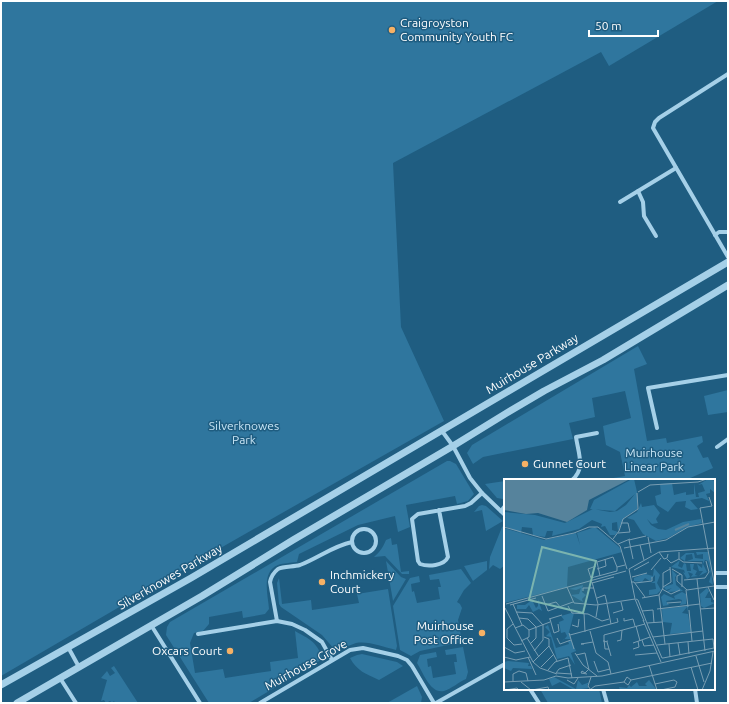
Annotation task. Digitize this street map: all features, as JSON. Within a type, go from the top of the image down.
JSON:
[{"type":"street","points":[[728,74],[665,113],[655,122],[653,128],[728,257]]},
{"type":"street","points":[[620,202],[676,168]]},
{"type":"street","points":[[638,191],[643,202],[644,216],[656,236]]},
{"type":"street","points":[[715,235],[719,232],[728,232]]},
{"type":"street","name":"Muirhouse Parkway","points":[[348,486],[728,262]]},
{"type":"street","points":[[17,703],[151,626],[544,391],[629,345],[728,285]]},
{"type":"street","points":[[657,428],[648,388],[728,375]]},
{"type":"street","points":[[442,431],[453,446],[470,478],[482,493],[504,514]]},
{"type":"street","points":[[573,479],[581,468],[576,437],[597,433]]},
{"type":"street","points":[[717,447],[728,439]]},
{"type":"street","name":"Silverknowes Parkway","points":[[1,685],[191,578],[348,486]]},
{"type":"street","points":[[440,510],[448,557],[446,561],[442,563],[424,566],[418,561],[412,519],[418,514],[440,510],[465,506],[471,503],[482,493]]},
{"type":"street","points":[[501,511],[504,507]]},
{"type":"street","points":[[364,529],[374,534],[376,542],[373,549],[366,553],[362,553],[355,550],[352,542],[352,538],[356,532],[364,529]]},
{"type":"street","points":[[277,621],[270,582],[271,576],[274,572],[280,568],[299,565],[341,545],[352,542]]},
{"type":"street","points":[[715,573],[728,573]]},
{"type":"street","points":[[715,587],[728,587]]},
{"type":"street","points":[[198,634],[277,621],[292,624],[305,630],[322,642],[332,660]]},
{"type":"street","points":[[151,626],[200,703]]},
{"type":"street","points":[[68,647],[79,667]]},
{"type":"street","name":"Muirhouse Grove","points":[[260,703],[350,650],[363,648],[404,658],[412,666],[435,703]]},
{"type":"street","points":[[435,703],[504,665]]},
{"type":"street","points":[[60,678],[76,703]]},
{"type":"street","points":[[531,690],[539,703]]},
{"type":"street","points":[[603,690],[607,703]]},
{"type":"street","points":[[695,690],[697,703]]},
{"type":"green space","name":"Silverknowes Park","points":[[1,1],[718,1],[609,66],[601,52],[393,163],[401,327],[444,421],[224,546],[1,676]]},
{"type":"green space","name":"Muirhouse Linear Park","points":[[638,346],[647,364],[634,369],[647,441],[666,438],[667,443],[702,436],[703,442],[697,446],[703,458],[708,457],[713,468],[688,479],[608,479],[625,476],[620,452],[606,445],[603,426],[631,418],[625,391],[592,398],[595,417],[569,423],[573,439],[483,457],[473,464],[467,453],[472,445]]},
{"type":"green space","points":[[728,390],[728,412],[708,415],[704,396]]},
{"type":"green space","points":[[447,461],[456,464],[474,494],[468,501],[457,504],[455,496],[406,505],[410,527],[398,532],[395,516],[358,525],[299,554],[297,562],[280,564],[273,568],[267,578],[269,609],[265,614],[243,618],[242,611],[209,617],[209,624],[203,631],[194,633],[190,643],[195,673],[223,669],[225,678],[271,671],[270,662],[298,658],[295,631],[315,644],[322,657],[321,660],[249,703],[209,703],[166,635],[167,627],[170,622]]},
{"type":"green space","points":[[504,481],[504,498],[497,498],[485,484]]},
{"type":"green space","points":[[479,506],[486,506],[503,521],[486,531],[482,510],[474,512]]},
{"type":"green space","points":[[504,526],[504,566],[500,569],[493,565],[489,569],[490,557],[502,527]]},
{"type":"green space","points":[[391,538],[392,545],[397,544],[401,572],[409,571],[409,574],[402,574],[385,556],[374,557],[386,540]]},
{"type":"green space","points":[[386,561],[401,577],[406,579],[393,601]]},
{"type":"green space","points":[[487,561],[487,570],[473,581],[464,566]]},
{"type":"green space","points":[[461,569],[471,583],[464,590],[457,602],[462,608],[458,620],[462,642],[420,651],[411,656],[400,650],[393,606],[410,578],[419,576],[420,582],[411,584],[412,592],[414,591],[417,603],[440,599],[438,587],[441,587],[439,579],[430,580],[429,575]]},
{"type":"green space","points":[[279,578],[282,604],[311,600],[312,610],[359,603],[357,594],[388,589],[397,646],[396,650],[371,644],[356,643],[335,650],[322,635],[281,607],[279,604],[277,583]]},
{"type":"green space","points":[[463,647],[468,672],[466,679],[444,691],[435,689],[428,682],[417,663],[420,655],[436,652],[437,657],[427,659],[428,667],[431,666],[433,678],[456,674],[454,662],[457,662],[456,654],[446,655],[445,650]]},
{"type":"green space","points":[[362,654],[397,662],[403,666],[379,680],[359,669],[350,658]]},
{"type":"green space","points":[[114,666],[138,703],[115,703],[114,701],[112,703],[110,701],[106,703],[104,700],[101,701],[107,680],[101,678],[107,671],[110,676],[115,673],[111,668]]},
{"type":"green space","points":[[417,686],[422,697],[421,703],[387,703]]},
{"type":"green space","points":[[541,690],[599,690],[602,703],[548,703]]},
{"type":"place","name":"Craigroyston Community Youth FC","points":[[392,30]]},
{"type":"place","name":"Gunnet Court","points":[[525,464]]},
{"type":"place","name":"Inchmickery Court","points":[[322,582]]},
{"type":"place","name":"Muirhouse Post Office","points":[[482,633]]},
{"type":"place","name":"Oxcars Court","points":[[230,651]]}]
